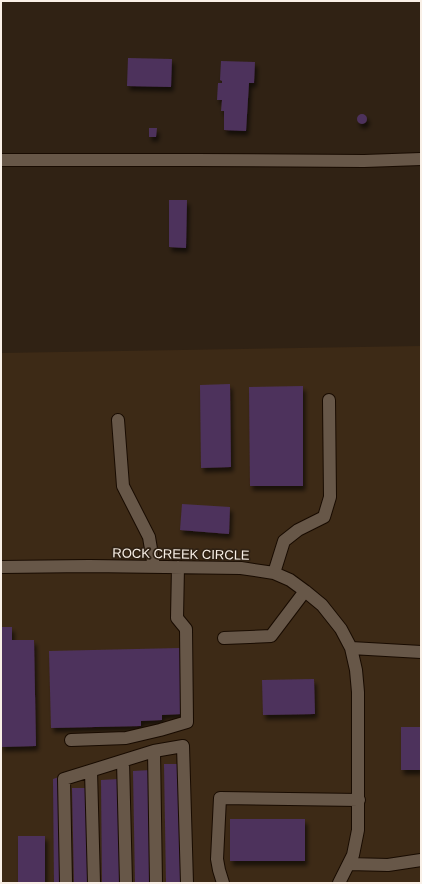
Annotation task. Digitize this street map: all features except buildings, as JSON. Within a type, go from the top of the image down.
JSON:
[{"type":"street","points":[[1,160],[336,161],[421,159]]},
{"type":"street","points":[[274,573],[284,541],[298,530],[324,517],[330,497],[329,400]]},
{"type":"street","points":[[118,420],[123,486],[149,537],[154,567]]},
{"type":"street","name":"ROCK CREEK CIRCLE","points":[[1,567],[81,566],[241,568],[274,573],[290,580],[322,605],[341,629],[351,648],[356,670],[358,692],[358,830],[353,855],[339,883]]},
{"type":"street","points":[[71,740],[126,738],[187,722],[186,629],[177,618],[178,567]]},
{"type":"street","points":[[224,638],[271,636],[305,591]]},
{"type":"street","points":[[351,648],[421,652]]},
{"type":"street","points":[[66,883],[64,779],[154,751],[183,746],[187,883]]},
{"type":"street","points":[[154,751],[156,883]]},
{"type":"street","points":[[123,761],[126,883]]},
{"type":"street","points":[[91,771],[94,883]]},
{"type":"street","points":[[223,883],[217,859],[220,798],[359,800]]},
{"type":"street","points":[[349,864],[388,865],[421,860]]},
{"type":"shaded area","points":[[421,346],[421,883],[1,883],[1,353]]}]
